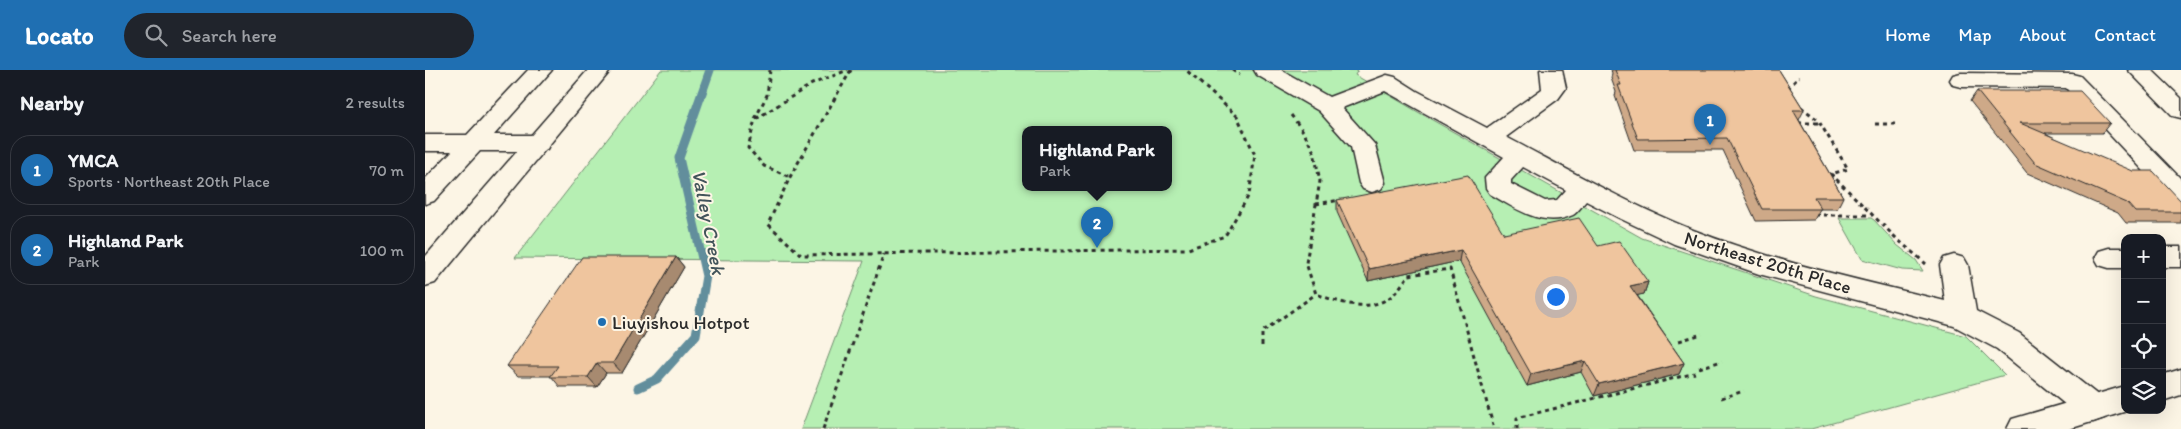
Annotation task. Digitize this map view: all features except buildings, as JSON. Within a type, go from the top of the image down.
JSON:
[{"type":"street","points":[[425,195],[541,70]]},
{"type":"street","points":[[425,276],[600,70]]},
{"type":"street","points":[[1489,138],[1550,94],[1554,88],[1551,70]]},
{"type":"street","points":[[2139,70],[2181,111]]},
{"type":"street","points":[[1257,75],[1327,106],[1363,145],[1372,183]]},
{"type":"street","points":[[1327,106],[1387,76]]},
{"type":"street","name":"Northeast 20th Place","points":[[1387,76],[1489,138],[1628,212],[1684,238],[1769,267],[1962,317],[2008,341],[2093,409]]},
{"type":"street","points":[[1961,80],[2073,81],[2181,195]]},
{"type":"street","points":[[425,143],[539,143]]},
{"type":"street","points":[[1521,154],[1498,178],[1499,188],[1542,211],[1565,208],[1583,188]]},
{"type":"street","points":[[2166,258],[2181,257]]},
{"type":"street","points":[[1941,266],[1962,317]]},
{"type":"street","points":[[2166,387],[2181,382]]},
{"type":"street","points":[[2023,429],[2121,400]]},
{"type":"path","points":[[770,70],[767,95],[755,119],[748,148],[764,166],[790,177]]},
{"type":"path","points":[[755,119],[789,96],[829,75],[850,70]]},
{"type":"path","points":[[850,70],[790,177],[768,224],[801,254],[1188,249],[1225,236],[1249,194],[1255,156],[1237,116],[1186,70]]},
{"type":"path","points":[[1232,70],[1257,75]]},
{"type":"path","points":[[1793,95],[1789,87],[1799,77]]},
{"type":"path","points":[[1798,103],[1803,110],[1820,123],[1848,170],[1831,174],[1897,239],[1922,259],[1941,266]]},
{"type":"path","points":[[1286,107],[1303,131],[1314,152],[1320,181],[1306,263],[1316,294]]},
{"type":"path","points":[[1791,123],[1820,123]]},
{"type":"path","points":[[1875,124],[1898,124]]},
{"type":"path","points":[[1316,204],[1343,200]]},
{"type":"path","points":[[1811,215],[1872,214]]},
{"type":"path","points":[[823,429],[885,254]]},
{"type":"path","points":[[1316,294],[1344,304],[1377,304],[1393,294],[1409,275],[1450,269],[1494,429]]},
{"type":"path","points":[[1262,346],[1262,332],[1316,294]]},
{"type":"path","points":[[1679,341],[1702,334]]},
{"type":"path","points":[[1699,368],[1722,361]]},
{"type":"path","points":[[1517,429],[1517,418],[1695,373]]},
{"type":"path","points":[[1721,398],[1744,391]]},
{"type":"green space","points":[[661,70],[1358,70],[1355,75],[1642,238],[1816,296],[1966,336],[2005,375],[1811,429],[801,429],[864,261],[515,258]]},
{"type":"green space","points":[[1839,218],[1871,218],[1897,245],[1916,260],[1923,271],[1902,270],[1862,259]]},
{"type":"waterway","name":"Valley Creek","points":[[638,388],[657,379],[696,335],[706,276],[679,158],[710,70]]},
{"type":"place","name":"YMCA","points":[[1710,145]]},
{"type":"place","name":"Highland Park","points":[[1097,248]]},
{"type":"place","name":"Liuyishou Hotpot","points":[[602,322]]}]
